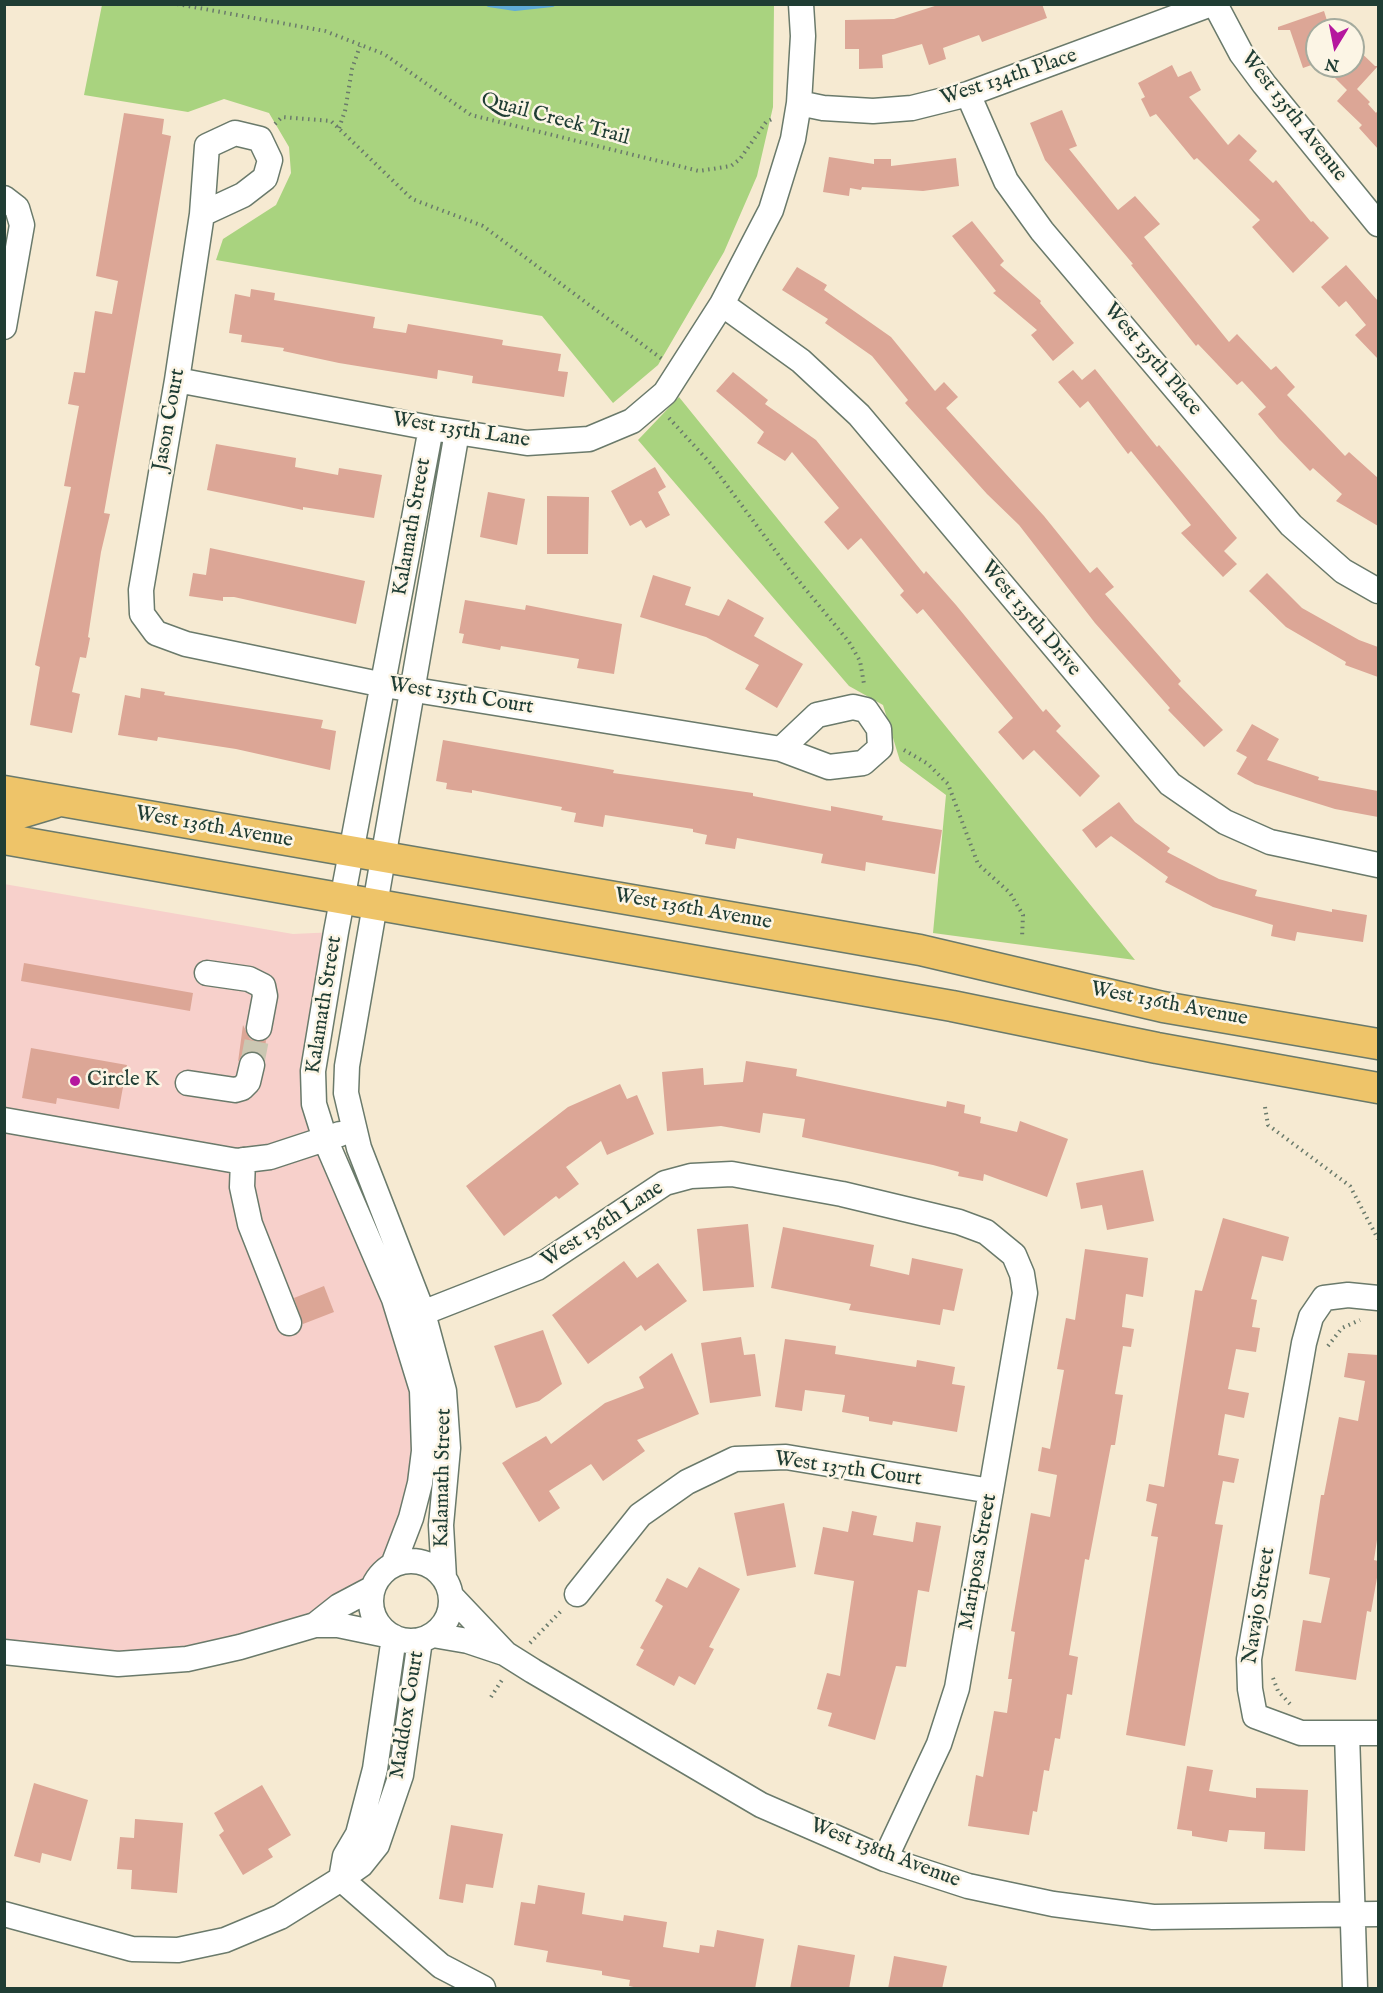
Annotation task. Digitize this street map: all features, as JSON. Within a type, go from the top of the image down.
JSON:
[{"type":"main road","name":"West 136th Avenue","points":[[4,791],[920,950],[1163,1006],[1378,1044]]},
{"type":"main road","points":[[4,818],[60,801]]},
{"type":"main road","name":"West 136th Avenue","points":[[4,838],[343,900],[963,1008],[1126,1042],[1378,1088]]},
{"type":"street","points":[[722,304],[771,210],[793,139],[788,105],[803,36],[801,4]]},
{"type":"street","name":"West 134th Place","points":[[788,105],[892,111],[968,94],[1213,4]]},
{"type":"street","name":"West 135th Avenue","points":[[1213,4],[1241,53],[1264,84],[1378,224]]},
{"type":"street","name":"West 135th Place","points":[[968,94],[1006,181],[1042,231],[1291,525],[1343,571],[1378,591]]},
{"type":"street","name":"Jason Court","points":[[148,625],[142,614],[141,590],[177,380],[202,214],[207,146],[235,133],[260,139]]},
{"type":"street","points":[[202,214],[243,195],[265,178],[270,160],[260,139]]},
{"type":"street","points":[[4,198],[16,208],[22,225],[4,327]]},
{"type":"street","name":"West 135th Lane","points":[[177,380],[431,428],[527,443],[589,439],[632,420],[665,393],[722,304]]},
{"type":"street","name":"West 135th Drive","points":[[722,304],[801,361],[859,415],[1170,784],[1225,822],[1270,842],[1378,865]]},
{"type":"street","name":"Kalamath Street","points":[[431,428],[313,1071],[314,1104],[325,1139],[413,1317],[444,1391],[447,1421],[441,1525],[448,1587]]},
{"type":"street","name":"Kalamath Street","points":[[393,1565],[411,1518],[424,1451],[422,1390],[413,1317],[354,1130],[346,1093],[347,1066],[457,432]]},
{"type":"street","name":"West 135th Court","points":[[148,625],[156,633],[186,644],[384,685],[781,749]]},
{"type":"street","points":[[207,973],[249,980],[263,986],[265,996],[259,1028]]},
{"type":"street","points":[[188,1083],[235,1090],[242,1088],[248,1082],[252,1065]]},
{"type":"street","points":[[4,1120],[205,1157],[243,1160],[270,1156],[354,1130]]},
{"type":"street","points":[[243,1160],[242,1187],[250,1224],[289,1323]]},
{"type":"street","name":"West 136th Lane","points":[[413,1317],[537,1268],[665,1183],[692,1176],[732,1174],[842,1194],[948,1220],[986,1232],[1014,1255]]},
{"type":"street","name":"Mariposa Street","points":[[885,1859],[939,1744],[957,1688],[1024,1293],[1022,1274],[1014,1255]]},
{"type":"street","name":"Navajo Street","points":[[1347,1733],[1301,1733],[1255,1716],[1250,1689],[1250,1659],[1304,1343],[1311,1317],[1324,1298],[1348,1295],[1374,1308]]},
{"type":"street","name":"West 137th Court","points":[[577,1594],[640,1515],[687,1482],[735,1459],[786,1457],[991,1491]]},
{"type":"street","points":[[4,1652],[118,1664],[186,1659],[240,1647],[315,1625],[338,1625],[407,1641],[427,1637],[448,1618],[448,1587],[427,1563],[404,1561],[393,1565],[382,1572],[373,1588],[372,1610],[376,1620],[393,1636]]},
{"type":"street","name":"West 138th Avenue","points":[[448,1587],[506,1654]]},
{"type":"street","points":[[315,1625],[339,1606],[373,1588]]},
{"type":"street","name":"Maddox Court","points":[[341,1879],[345,1856],[358,1834],[375,1769],[393,1636]]},
{"type":"street","name":"West 138th Avenue","points":[[427,1637],[468,1641],[506,1654],[761,1805],[885,1859],[968,1886],[1053,1904],[1153,1917],[1378,1914]]},
{"type":"street","name":"Maddox Court","points":[[4,1914],[132,1949],[178,1950],[225,1940],[280,1917],[341,1879],[361,1865],[377,1845],[401,1775],[427,1637]]},
{"type":"street","points":[[1355,1989],[1347,1733],[1378,1732]]},
{"type":"street","points":[[341,1879],[441,1966],[483,1989]]},
{"type":"path","name":"Quail Creek Trail","points":[[177,4],[325,31],[384,54],[471,115],[699,171],[720,169],[740,159],[766,122],[788,105]]},
{"type":"path","points":[[339,128],[345,111],[352,69],[360,46]]},
{"type":"path","points":[[260,139],[282,117],[331,122],[412,199],[483,226],[667,362],[665,393],[670,420],[711,464],[789,569],[849,642],[860,661],[864,684]]},
{"type":"path","points":[[904,750],[928,764],[948,784],[978,864],[1010,893],[1023,915],[1022,938]]},
{"type":"path","points":[[1265,1107],[1268,1125],[1350,1186],[1378,1239]]},
{"type":"path","points":[[1327,1347],[1342,1328],[1374,1308]]},
{"type":"path","points":[[541,1632],[577,1594]]},
{"type":"path","points":[[1272,1671],[1278,1691],[1295,1708]]},
{"type":"shaded area","points":[[4,884],[293,934],[336,932],[313,1071],[402,1321],[424,1451],[393,1565],[375,1582],[339,1606],[186,1659],[5,1652]]},
{"type":"green space","points":[[102,5],[774,5],[773,107],[757,176],[724,252],[658,365],[613,403],[542,316],[216,260],[223,239],[276,205],[291,173],[289,147],[269,113],[224,99],[188,112],[84,95]]},
{"type":"green space","points":[[679,397],[1135,960],[933,933],[946,795],[900,761],[883,705],[849,686],[638,440]]},
{"type":"building","points":[[941,4],[1042,4],[1047,18],[982,42],[979,35],[943,48],[946,59],[929,65],[922,44],[882,55],[883,68],[859,69],[859,49],[845,49],[845,20],[894,19]]},
{"type":"building","points":[[1324,11],[1326,18],[1305,18],[1305,67],[1303,68],[1290,30],[1278,30],[1278,27]]},
{"type":"building","points":[[1365,56],[1378,66],[1357,89],[1370,102],[1368,104],[1376,113],[1378,110],[1378,149],[1359,128],[1362,125],[1337,101],[1347,90],[1335,78],[1365,78]]},
{"type":"building","points":[[1172,65],[1178,77],[1191,71],[1201,90],[1189,97],[1228,145],[1239,134],[1257,151],[1249,160],[1273,183],[1276,180],[1311,222],[1313,221],[1329,238],[1293,273],[1252,227],[1260,220],[1197,158],[1194,160],[1156,114],[1150,117],[1141,99],[1145,97],[1138,83]]},
{"type":"building","points":[[1062,110],[1077,146],[1069,149],[1118,210],[1135,196],[1160,224],[1144,237],[1229,342],[1237,334],[1271,370],[1276,366],[1295,387],[1287,395],[1345,456],[1349,452],[1378,478],[1378,526],[1336,501],[1342,494],[1313,468],[1310,471],[1279,439],[1258,414],[1266,407],[1242,381],[1237,385],[1198,344],[1196,346],[1131,265],[1133,264],[1045,160],[1030,123]]},
{"type":"building","points":[[124,113],[164,119],[162,134],[171,136],[104,513],[110,514],[101,552],[88,637],[90,638],[86,658],[80,657],[72,692],[80,694],[72,733],[30,725],[40,667],[35,665],[71,487],[64,486],[79,406],[68,404],[74,372],[85,373],[95,311],[112,314],[118,281],[96,276]]},
{"type":"building","points":[[829,157],[874,164],[874,159],[891,159],[891,166],[956,158],[959,186],[923,191],[850,188],[849,196],[823,192]]},
{"type":"building","points":[[972,221],[1004,261],[1000,265],[1041,301],[1040,303],[1074,343],[1053,361],[1031,335],[1037,330],[993,293],[996,291],[952,236]]},
{"type":"building","points":[[1346,265],[1378,301],[1378,359],[1355,335],[1366,325],[1346,301],[1339,307],[1321,287]]},
{"type":"building","points":[[797,267],[827,285],[824,290],[891,337],[935,391],[944,382],[958,397],[946,408],[1044,516],[1090,573],[1097,567],[1114,587],[1105,594],[1181,681],[1178,684],[1223,730],[1204,747],[1168,710],[1170,708],[1095,623],[1019,525],[987,494],[905,403],[908,400],[872,356],[825,323],[828,319],[782,290]]},
{"type":"building","points":[[251,289],[275,293],[274,300],[375,317],[373,328],[406,333],[408,324],[503,340],[502,345],[561,354],[558,371],[568,372],[564,397],[472,383],[473,376],[438,370],[437,379],[339,363],[283,351],[284,348],[241,342],[242,335],[229,333],[235,294],[250,297]]},
{"type":"building","points":[[1095,369],[1157,447],[1159,445],[1237,538],[1224,551],[1237,564],[1223,577],[1181,533],[1191,525],[1131,451],[1128,454],[1088,401],[1080,408],[1058,382],[1073,370],[1082,380]]},
{"type":"building","points":[[733,372],[768,400],[765,404],[816,440],[924,574],[926,571],[956,605],[1043,712],[1046,709],[1061,726],[1056,731],[1100,776],[1080,797],[1034,750],[1023,760],[998,732],[1013,718],[923,609],[917,614],[900,595],[904,591],[861,538],[848,550],[824,522],[839,508],[792,452],[785,461],[757,443],[764,432],[716,391]]},
{"type":"building","points":[[216,444],[296,458],[295,467],[338,475],[339,468],[382,475],[374,518],[303,507],[303,510],[207,490]]},
{"type":"building","points":[[655,467],[666,487],[658,492],[670,515],[646,528],[641,520],[630,526],[611,491]]},
{"type":"building","points":[[488,492],[525,499],[517,545],[480,537]]},
{"type":"building","points":[[547,496],[589,497],[588,554],[547,554]]},
{"type":"building","points":[[210,548],[365,581],[356,624],[234,597],[223,597],[223,601],[189,596],[193,573],[206,575]]},
{"type":"building","points":[[1267,573],[1302,608],[1359,640],[1378,647],[1378,677],[1345,665],[1346,662],[1286,627],[1249,591]]},
{"type":"building","points":[[653,575],[691,587],[685,605],[719,616],[728,599],[764,618],[754,636],[803,664],[777,708],[745,689],[759,665],[706,637],[640,617]]},
{"type":"building","points":[[465,600],[525,610],[526,605],[622,624],[614,674],[577,668],[579,659],[501,646],[500,650],[462,643],[464,634],[459,633]]},
{"type":"building","points":[[141,688],[165,692],[164,695],[323,720],[321,728],[336,731],[330,770],[236,749],[158,737],[157,741],[118,735],[125,695],[140,698]]},
{"type":"building","points":[[1252,724],[1279,739],[1267,760],[1319,777],[1318,780],[1378,791],[1378,817],[1335,809],[1255,784],[1237,774],[1247,757],[1236,751]]},
{"type":"building","points":[[443,740],[614,770],[613,773],[753,793],[753,796],[831,811],[831,806],[883,816],[882,820],[942,830],[935,874],[866,862],[865,871],[821,863],[823,854],[737,838],[735,849],[705,844],[707,835],[693,832],[693,829],[605,815],[603,827],[574,822],[576,813],[561,810],[562,807],[472,790],[472,793],[446,789],[447,783],[436,781]]},
{"type":"building","points":[[1119,802],[1135,822],[1170,848],[1167,852],[1219,879],[1257,890],[1255,896],[1332,912],[1332,909],[1367,915],[1363,942],[1297,932],[1295,941],[1271,936],[1273,925],[1213,907],[1165,882],[1168,877],[1111,836],[1096,848],[1082,830]]},
{"type":"building","name":"Circle K","points":[[24,963],[193,993],[190,1011],[21,981]]},
{"type":"building","points":[[243,1025],[250,1039],[257,1042],[266,1040],[264,1058],[256,1051],[248,1051],[238,1062]]},
{"type":"building","name":"Circle K","points":[[31,1048],[127,1065],[119,1109],[57,1098],[56,1104],[22,1098]]},
{"type":"building","points":[[746,1061],[797,1069],[796,1076],[946,1107],[947,1101],[965,1105],[964,1113],[981,1117],[980,1123],[1017,1132],[1020,1121],[1068,1139],[1047,1197],[984,1174],[983,1181],[958,1176],[959,1172],[933,1165],[802,1137],[805,1119],[763,1113],[760,1133],[721,1126],[667,1131],[662,1072],[703,1068],[704,1085],[743,1082]]},
{"type":"building","points":[[620,1084],[627,1099],[637,1095],[654,1134],[607,1155],[601,1141],[566,1167],[579,1184],[559,1199],[556,1196],[504,1236],[466,1186],[568,1107]]},
{"type":"building","points":[[1143,1170],[1154,1221],[1107,1230],[1102,1205],[1081,1209],[1076,1183]]},
{"type":"building","points":[[1223,1218],[1289,1237],[1283,1261],[1262,1256],[1251,1299],[1257,1300],[1252,1327],[1260,1328],[1256,1352],[1236,1349],[1228,1389],[1249,1393],[1244,1418],[1225,1414],[1218,1455],[1239,1459],[1234,1483],[1223,1481],[1215,1524],[1223,1525],[1185,1746],[1126,1735],[1158,1537],[1151,1536],[1157,1504],[1146,1501],[1149,1484],[1164,1487],[1195,1290],[1202,1291]]},
{"type":"building","points":[[748,1224],[754,1287],[703,1291],[697,1229]]},
{"type":"building","points":[[783,1227],[874,1245],[870,1266],[909,1275],[912,1258],[963,1269],[954,1311],[943,1309],[940,1325],[849,1310],[851,1304],[771,1288]]},
{"type":"building","points":[[1085,1249],[1148,1258],[1143,1297],[1126,1294],[1122,1327],[1134,1329],[1131,1347],[1123,1346],[1115,1394],[1123,1395],[1115,1445],[1111,1445],[1089,1560],[1085,1559],[1069,1655],[1078,1657],[1072,1695],[1067,1694],[1060,1739],[1055,1738],[1049,1771],[1044,1770],[1037,1812],[1033,1811],[1029,1835],[968,1826],[976,1775],[983,1777],[994,1711],[1007,1713],[1012,1679],[1008,1679],[1015,1632],[1011,1631],[1031,1513],[1050,1517],[1057,1475],[1038,1471],[1042,1447],[1050,1449],[1064,1370],[1057,1369],[1066,1318],[1075,1320]]},
{"type":"building","points":[[624,1261],[637,1278],[658,1263],[687,1301],[645,1331],[641,1325],[588,1364],[552,1315]]},
{"type":"building","points":[[324,1286],[334,1312],[303,1324],[294,1298]]},
{"type":"building","points":[[543,1330],[562,1384],[539,1401],[516,1408],[494,1346]]},
{"type":"building","points":[[741,1337],[744,1355],[755,1354],[761,1396],[710,1403],[701,1343]]},
{"type":"building","points":[[785,1339],[836,1346],[835,1354],[916,1367],[917,1360],[955,1367],[952,1384],[965,1386],[957,1432],[893,1421],[892,1425],[869,1421],[869,1417],[842,1412],[845,1395],[805,1390],[802,1411],[775,1407]]},
{"type":"building","points":[[672,1353],[699,1414],[637,1440],[645,1451],[603,1481],[591,1464],[549,1491],[560,1508],[539,1522],[502,1463],[546,1436],[551,1444],[605,1403],[644,1388],[639,1377]]},
{"type":"building","points":[[1348,1353],[1378,1355],[1378,1533],[1374,1560],[1378,1561],[1378,1572],[1371,1612],[1367,1611],[1356,1680],[1295,1671],[1303,1620],[1321,1623],[1330,1578],[1309,1574],[1321,1495],[1324,1495],[1339,1417],[1358,1421],[1365,1381],[1344,1377]]},
{"type":"building","points":[[784,1503],[796,1567],[747,1576],[734,1513]]},
{"type":"building","points":[[852,1511],[877,1516],[873,1535],[913,1542],[916,1522],[941,1526],[929,1592],[918,1590],[906,1667],[896,1666],[875,1740],[828,1726],[832,1713],[817,1709],[827,1673],[840,1676],[854,1581],[814,1574],[823,1527],[848,1532]]},
{"type":"building","points":[[699,1567],[740,1589],[709,1647],[714,1649],[695,1685],[679,1676],[674,1686],[636,1665],[644,1650],[640,1648],[663,1606],[655,1601],[667,1578],[687,1588]]},
{"type":"building","points":[[1187,1766],[1213,1770],[1209,1791],[1256,1798],[1256,1788],[1308,1790],[1305,1851],[1264,1849],[1265,1832],[1229,1830],[1227,1842],[1192,1836],[1192,1831],[1177,1829]]},
{"type":"building","points":[[34,1783],[88,1800],[71,1861],[42,1853],[40,1863],[14,1856]]},
{"type":"building","points":[[262,1785],[291,1835],[268,1849],[273,1857],[243,1875],[219,1835],[224,1831],[214,1813]]},
{"type":"building","points":[[135,1819],[183,1823],[177,1893],[131,1889],[132,1870],[117,1869],[120,1837],[134,1838]]},
{"type":"building","points":[[451,1825],[503,1834],[493,1888],[466,1884],[463,1903],[439,1899]]},
{"type":"building","points":[[538,1885],[585,1893],[582,1914],[623,1921],[624,1915],[667,1922],[663,1947],[699,1953],[700,1945],[714,1947],[717,1930],[764,1939],[755,1989],[643,1989],[629,1986],[630,1980],[602,1975],[602,1971],[546,1962],[548,1951],[514,1945],[521,1902],[535,1904]]},
{"type":"building","points":[[798,1945],[855,1955],[849,1989],[790,1989]]},
{"type":"building","points":[[894,1956],[947,1966],[942,1989],[888,1989]]},
{"type":"waterway","points":[[489,4],[515,8],[552,4]]},
{"type":"tunnel","points":[[252,1065],[259,1028]]},
{"type":"place","name":"Circle K","points":[[75,1081]]}]
